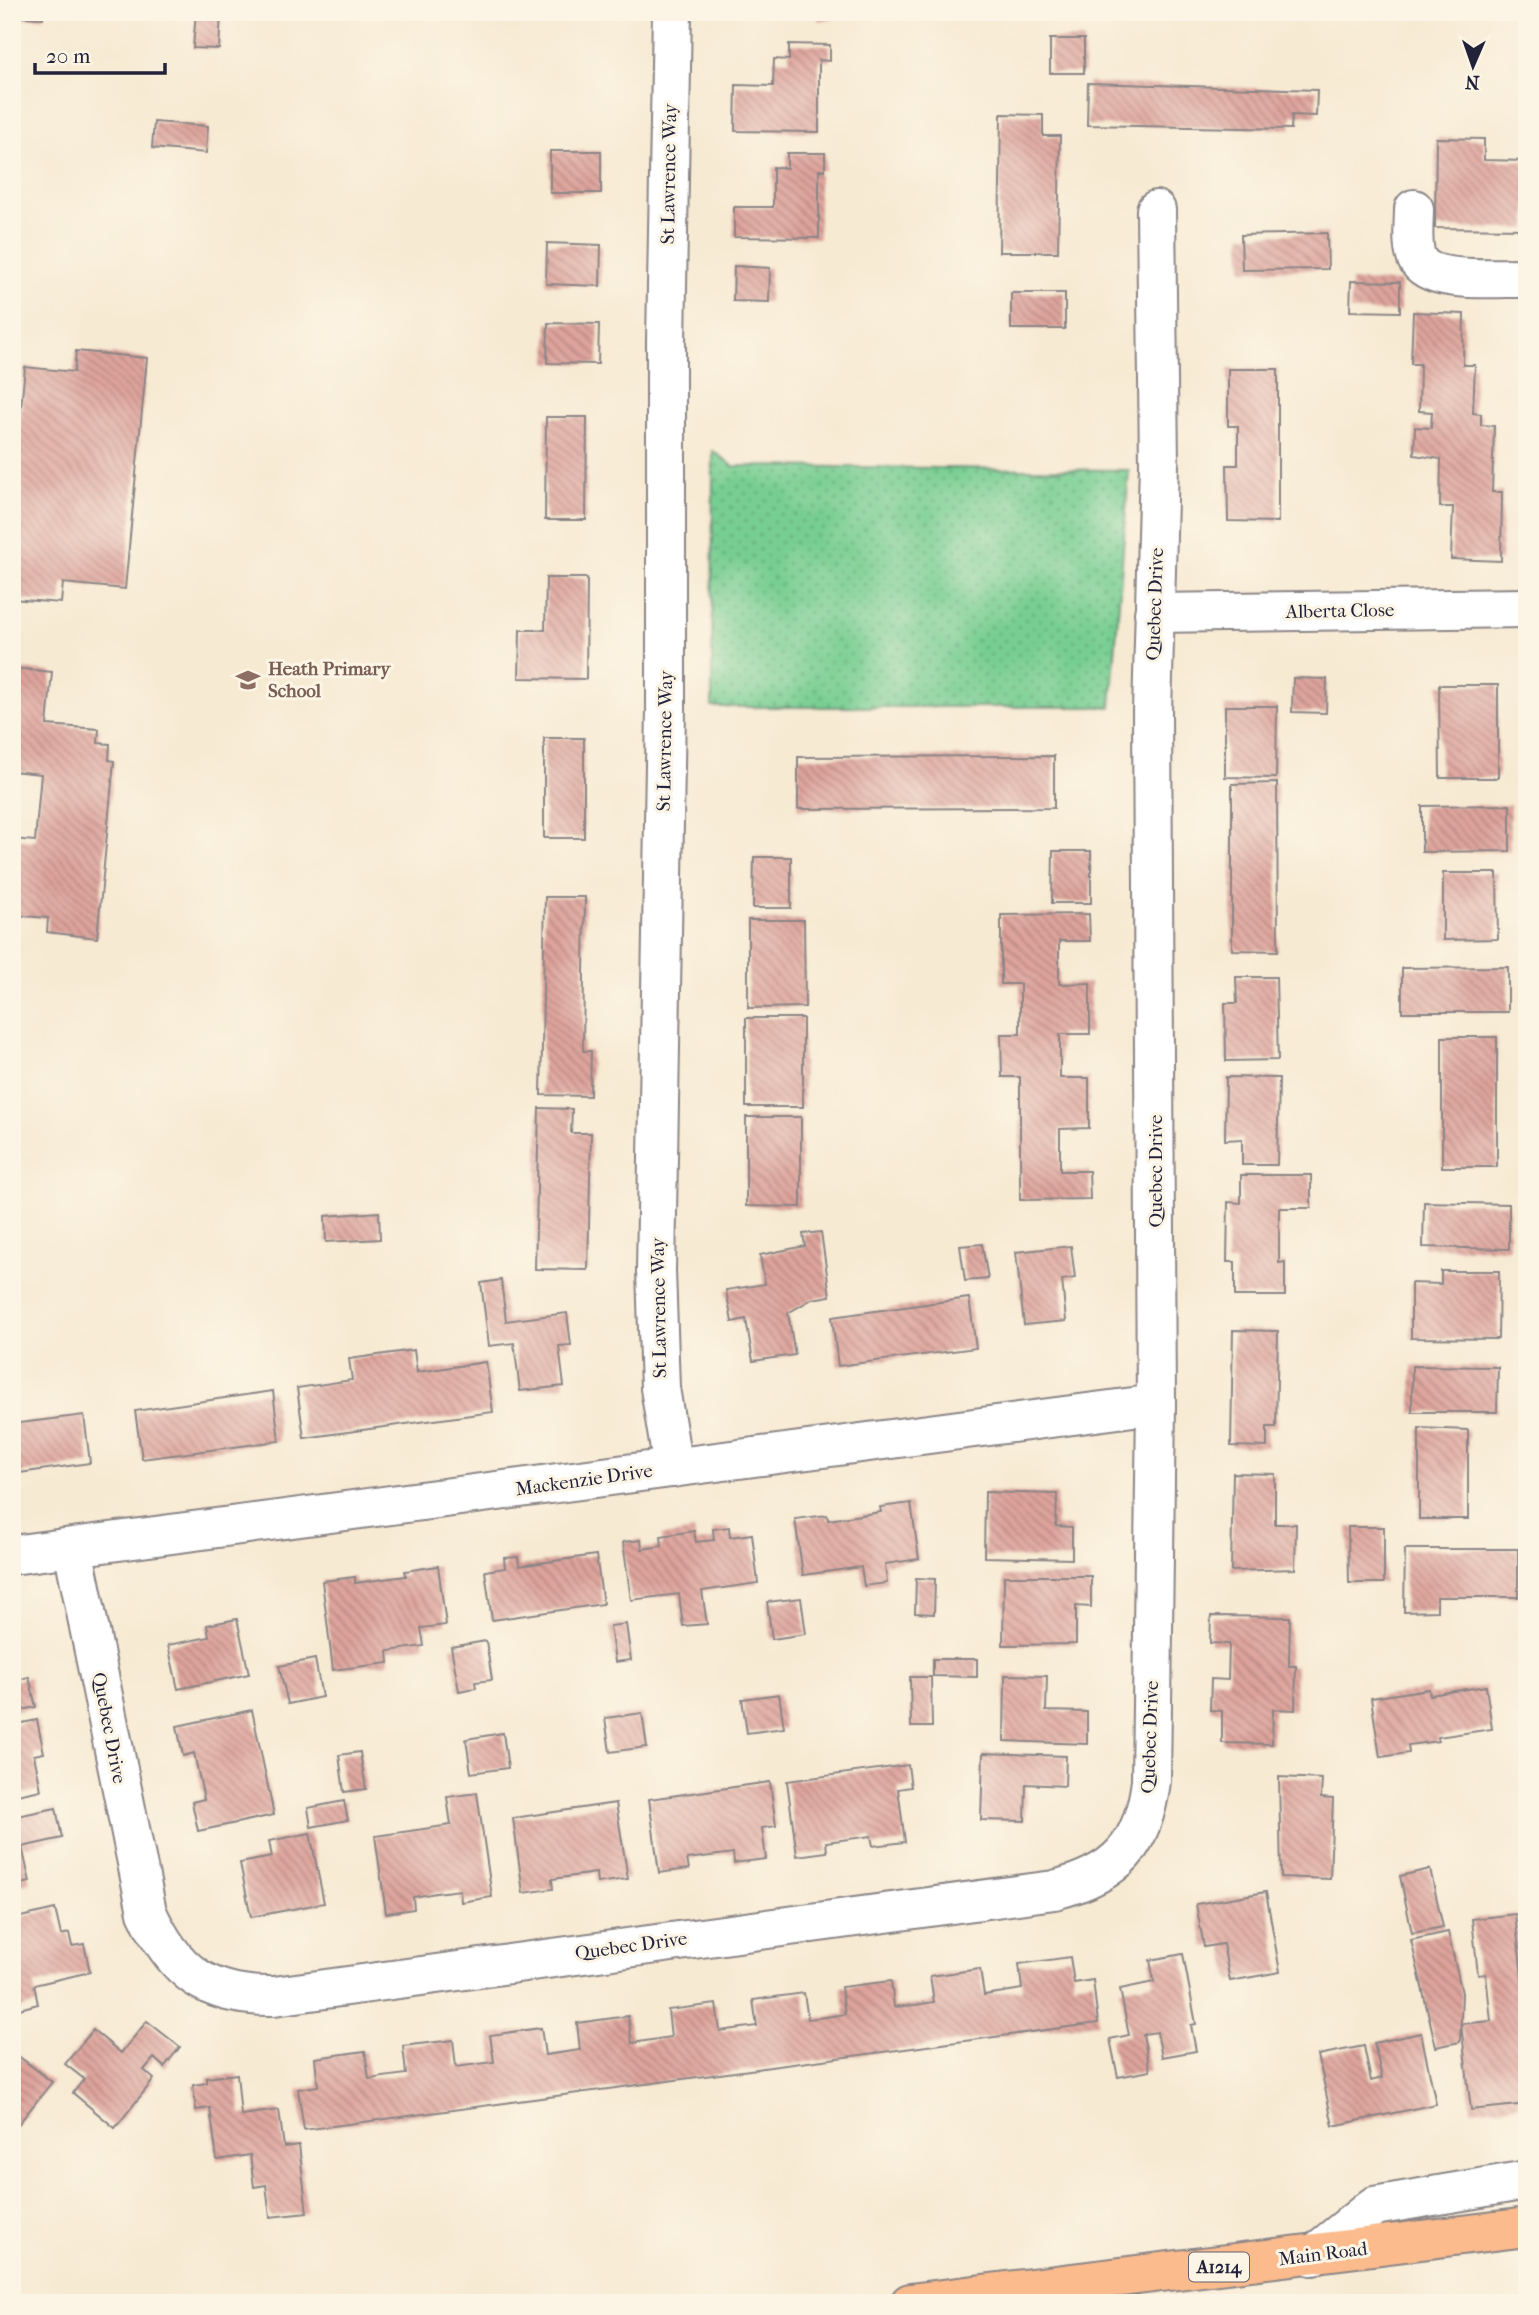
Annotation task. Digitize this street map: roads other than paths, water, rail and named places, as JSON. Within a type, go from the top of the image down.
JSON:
[{"type":"main road","name":"Main Road","points":[[910,2303],[1312,2256],[1527,2227]]},
{"type":"street","name":"St Lawrence Way","points":[[672,12],[666,341],[666,709],[656,1271],[660,1388],[673,1468]]},
{"type":"street","points":[[1414,209],[1417,258],[1426,270],[1440,276],[1527,278]]},
{"type":"street","name":"Quebec Drive","points":[[74,1548],[147,1912],[158,1937],[174,1960],[194,1977],[220,1991],[246,1996],[274,1996],[1054,1890],[1105,1872],[1125,1854],[1139,1832],[1147,1809],[1151,1781],[1156,1404],[1154,613],[1159,464],[1156,210]]},
{"type":"street","name":"Alberta Close","points":[[1154,613],[1527,608]]},
{"type":"street","name":"Mackenzie Drive","points":[[12,1555],[1156,1404]]},
{"type":"street","points":[[1312,2256],[1374,2206],[1527,2180]]},
{"type":"place","name":"Heath Primary School","points":[[248,680]]}]
